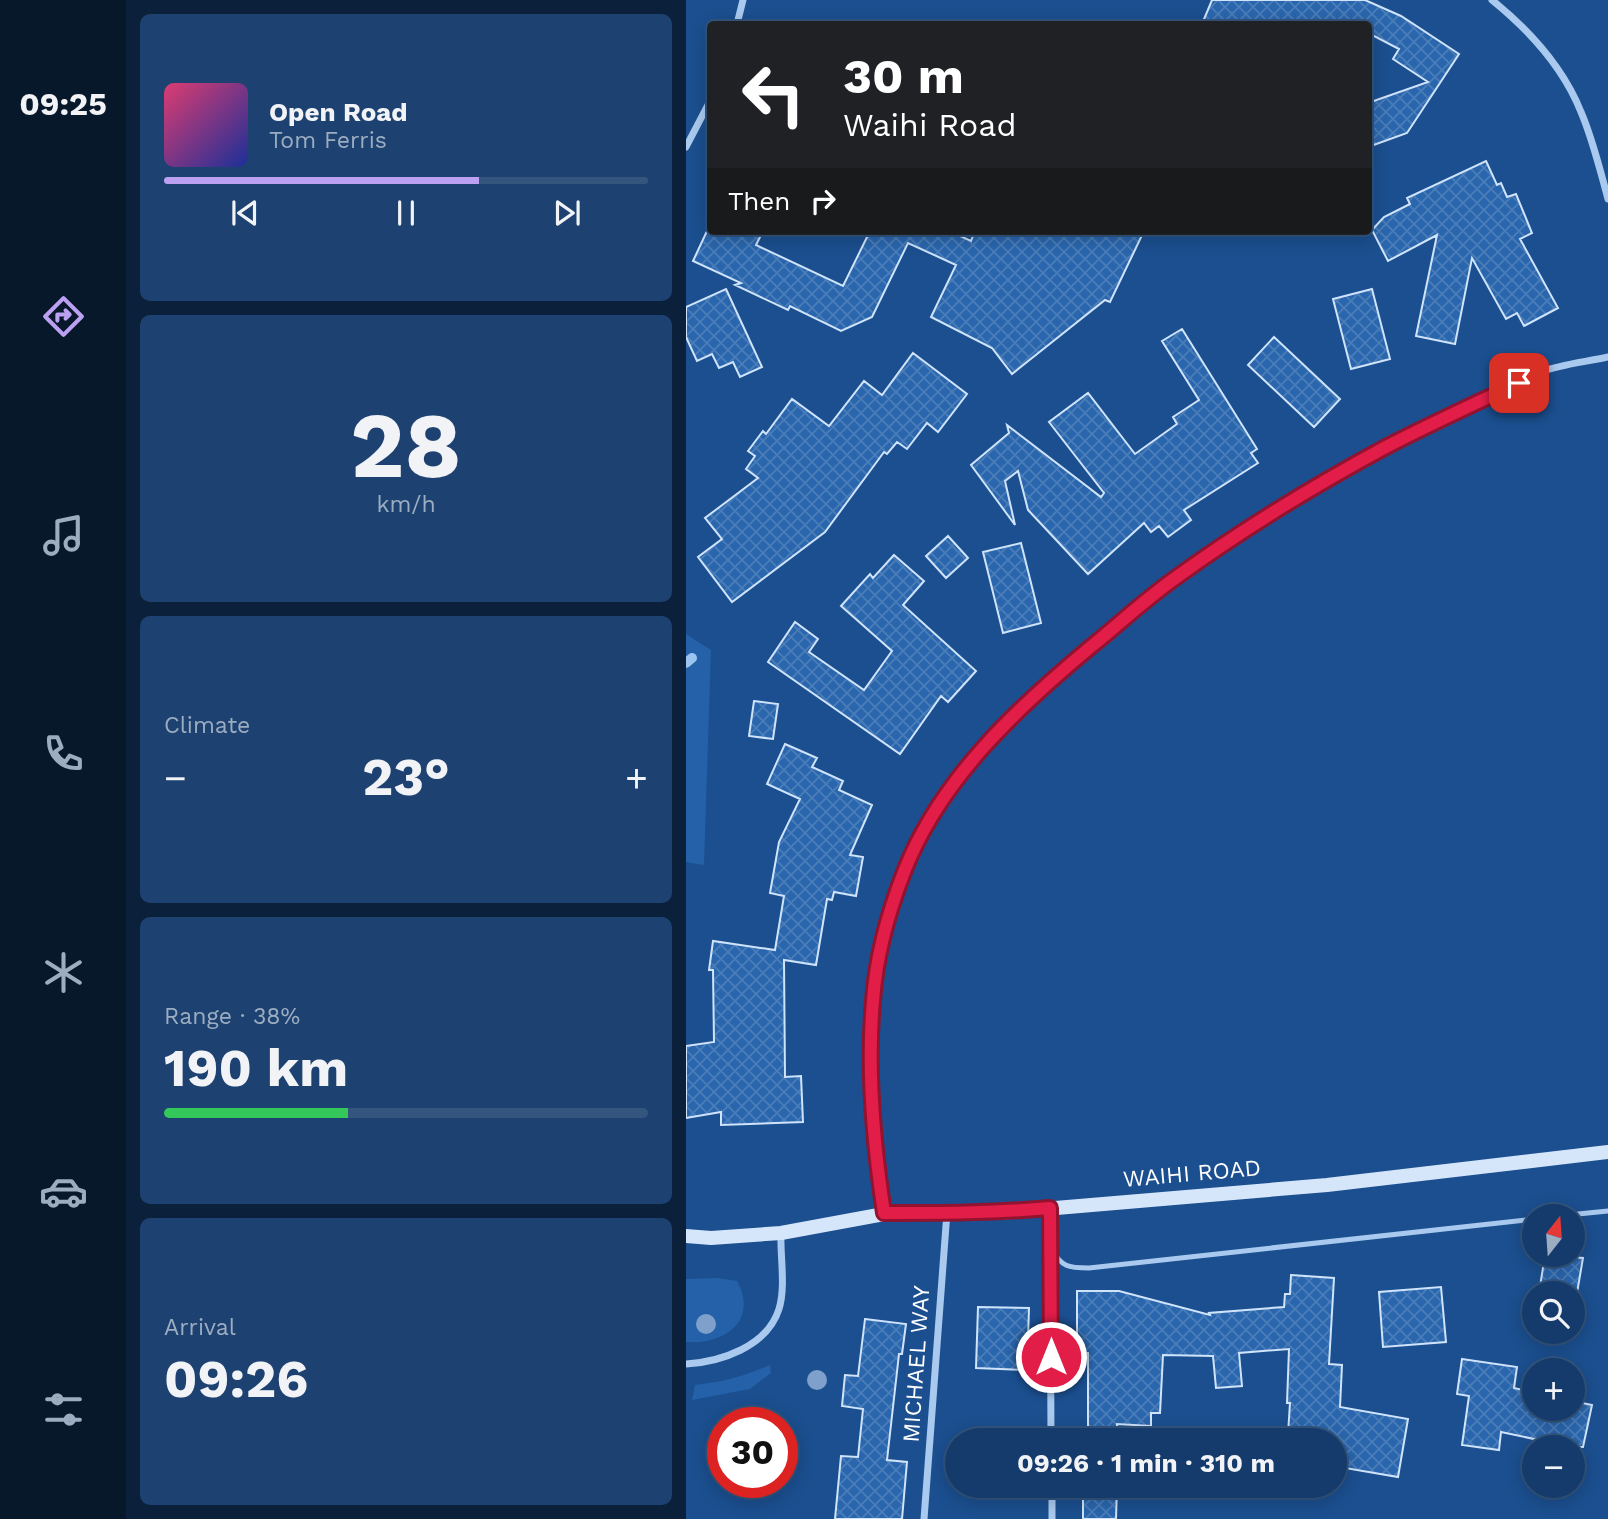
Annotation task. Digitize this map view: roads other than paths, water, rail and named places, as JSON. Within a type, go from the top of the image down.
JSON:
[{"type":"main road","name":"WAIHI ROAD","points":[[686,1236],[711,1238],[780,1234],[884,1213],[997,1213],[1327,1185],[1608,1152]]},
{"type":"street","points":[[738,21],[743,0]]},
{"type":"street","points":[[1492,0],[1516,19],[1545,51],[1565,80],[1581,110],[1608,199]]},
{"type":"street","points":[[686,148],[707,107]]},
{"type":"street","points":[[884,1213],[875,1131],[872,1055],[873,1001],[878,964],[884,933],[905,869],[924,831],[964,770],[998,732],[1056,676],[1172,580],[1277,510],[1384,448],[1541,372],[1608,357]]},
{"type":"street","points":[[1050,1208],[1051,1428]]},
{"type":"street","name":"MICHAEL WAY","points":[[924,1519],[947,1212]]},
{"type":"street","points":[[686,1364],[722,1358],[745,1348],[764,1334],[779,1311],[780,1234]]},
{"type":"street","points":[[1052,1498],[1052,1519]]},
{"type":"lane","points":[[1586,1213],[1608,1211]]},
{"type":"lane","points":[[1050,1246],[1058,1260],[1070,1268],[1089,1268],[1522,1220]]},
{"type":"waterway","points":[[686,663],[692,658]]}]
